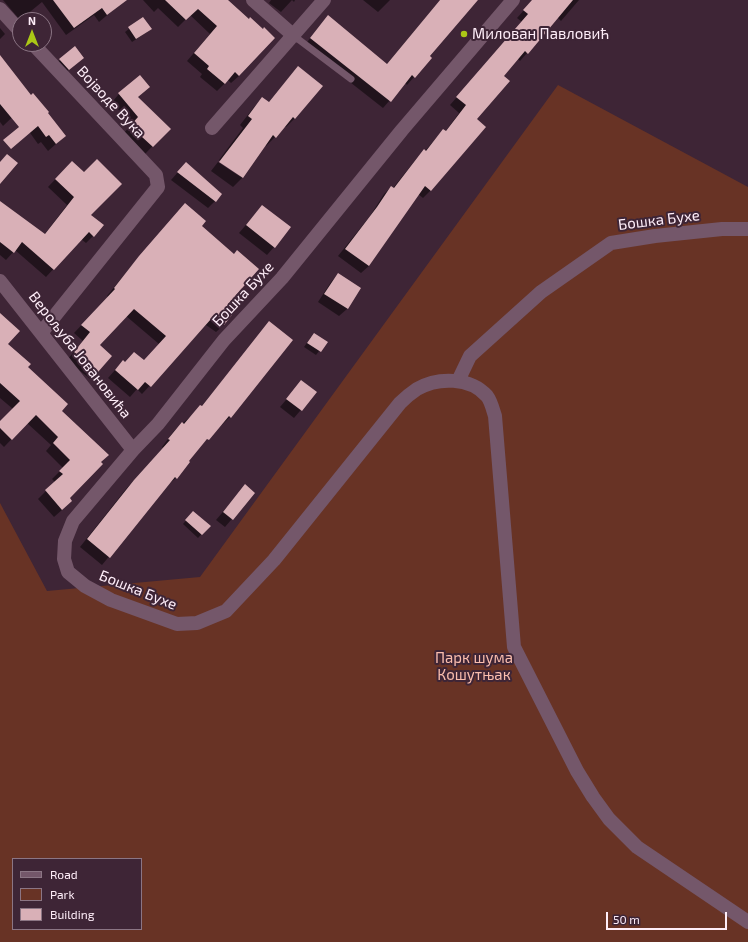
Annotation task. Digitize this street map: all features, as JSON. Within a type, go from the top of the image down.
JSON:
[{"type":"street","points":[[253,0],[294,36]]},
{"type":"street","points":[[212,128],[324,0]]},
{"type":"street","name":"Бошка Бухе","points":[[513,0],[402,130],[282,278],[224,340],[158,424],[133,450],[73,521],[65,541],[64,559],[68,572],[85,586],[111,600],[177,624],[197,622],[226,611],[274,560],[400,402],[418,389],[438,381],[458,381],[470,356],[541,292],[611,243],[655,236],[722,229],[748,229]]},
{"type":"street","points":[[0,9],[12,22]]},
{"type":"street","name":"Војводе Вука","points":[[41,52],[156,174],[158,187],[42,333]]},
{"type":"street","name":"Верољуба Јовановића","points":[[0,281],[133,450]]},
{"type":"street","points":[[458,381],[475,386],[488,397],[496,416],[514,647],[577,771],[609,819],[632,843],[748,922]]},
{"type":"lane","points":[[294,36],[351,79]]},
{"type":"green space","name":"Парк шума Кошутњак","points":[[558,85],[748,187],[748,942],[0,942],[0,503],[47,591],[200,577]]},
{"type":"building","points":[[53,0],[127,0],[107,15],[102,8],[74,28]]},
{"type":"building","points":[[165,0],[228,0],[249,19],[250,17],[263,29],[264,27],[275,38],[239,76],[235,72],[225,84],[207,69],[209,66],[194,53],[217,26],[198,9],[186,20]]},
{"type":"building","points":[[440,0],[478,0],[430,56],[432,58],[415,78],[412,75],[391,102],[310,38],[328,15],[387,64]]},
{"type":"building","points":[[532,0],[573,0],[528,54],[525,51],[504,76],[510,81],[477,119],[486,127],[431,191],[425,186],[369,266],[345,249],[391,186],[394,188],[424,149],[426,151],[443,129],[446,131],[466,105],[456,97],[528,14],[523,10]]},
{"type":"building","points":[[143,17],[152,29],[136,39],[128,27]]},
{"type":"building","points":[[75,46],[84,58],[69,70],[59,59]]},
{"type":"building","points":[[0,55],[31,95],[33,93],[49,112],[48,113],[66,136],[56,144],[49,135],[46,137],[38,126],[11,149],[3,140],[19,127],[0,104]]},
{"type":"building","points":[[298,66],[323,86],[295,119],[293,117],[276,138],[273,135],[243,178],[219,162],[252,119],[248,116],[262,97],[269,102]]},
{"type":"building","points":[[140,75],[150,87],[138,97],[171,129],[153,147],[130,126],[138,117],[118,93]]},
{"type":"building","points":[[7,154],[18,163],[0,184],[0,162]]},
{"type":"building","points":[[97,159],[122,184],[91,215],[104,225],[94,237],[89,232],[54,270],[22,242],[14,253],[0,242],[0,201],[45,234],[74,197],[55,179],[72,161],[84,172]]},
{"type":"building","points":[[186,162],[222,194],[216,202],[177,172]]},
{"type":"building","points":[[185,203],[206,221],[202,226],[234,254],[237,250],[259,269],[228,304],[236,310],[224,325],[214,317],[212,320],[211,319],[151,387],[145,382],[138,390],[115,370],[123,360],[125,362],[134,352],[144,360],[166,336],[134,309],[100,345],[112,356],[98,372],[74,352],[90,332],[81,325],[115,289],[114,288],[139,256]]},
{"type":"building","points":[[262,205],[291,227],[275,248],[246,225]]},
{"type":"building","points":[[338,273],[361,288],[348,309],[324,294]]},
{"type":"building","points":[[0,313],[20,331],[8,344],[31,364],[28,367],[68,404],[62,411],[109,455],[101,462],[103,464],[70,498],[72,501],[62,510],[45,490],[63,474],[59,471],[70,460],[53,443],[58,437],[36,415],[12,440],[0,428],[0,421],[20,401],[0,383]]},
{"type":"building","points":[[269,321],[293,340],[231,418],[229,416],[209,440],[207,439],[177,479],[175,477],[110,558],[87,539],[134,480],[170,440],[168,439],[182,422],[184,424],[200,405],[202,406]]},
{"type":"building","points":[[314,333],[328,342],[321,352],[307,343]]},
{"type":"building","points":[[301,380],[317,392],[302,411],[286,399]]},
{"type":"building","points":[[245,484],[255,493],[233,520],[223,512]]},
{"type":"building","points":[[193,511],[211,526],[202,535],[185,520]]},
{"type":"place","name":"Милован Павловић","points":[[464,34]]}]
